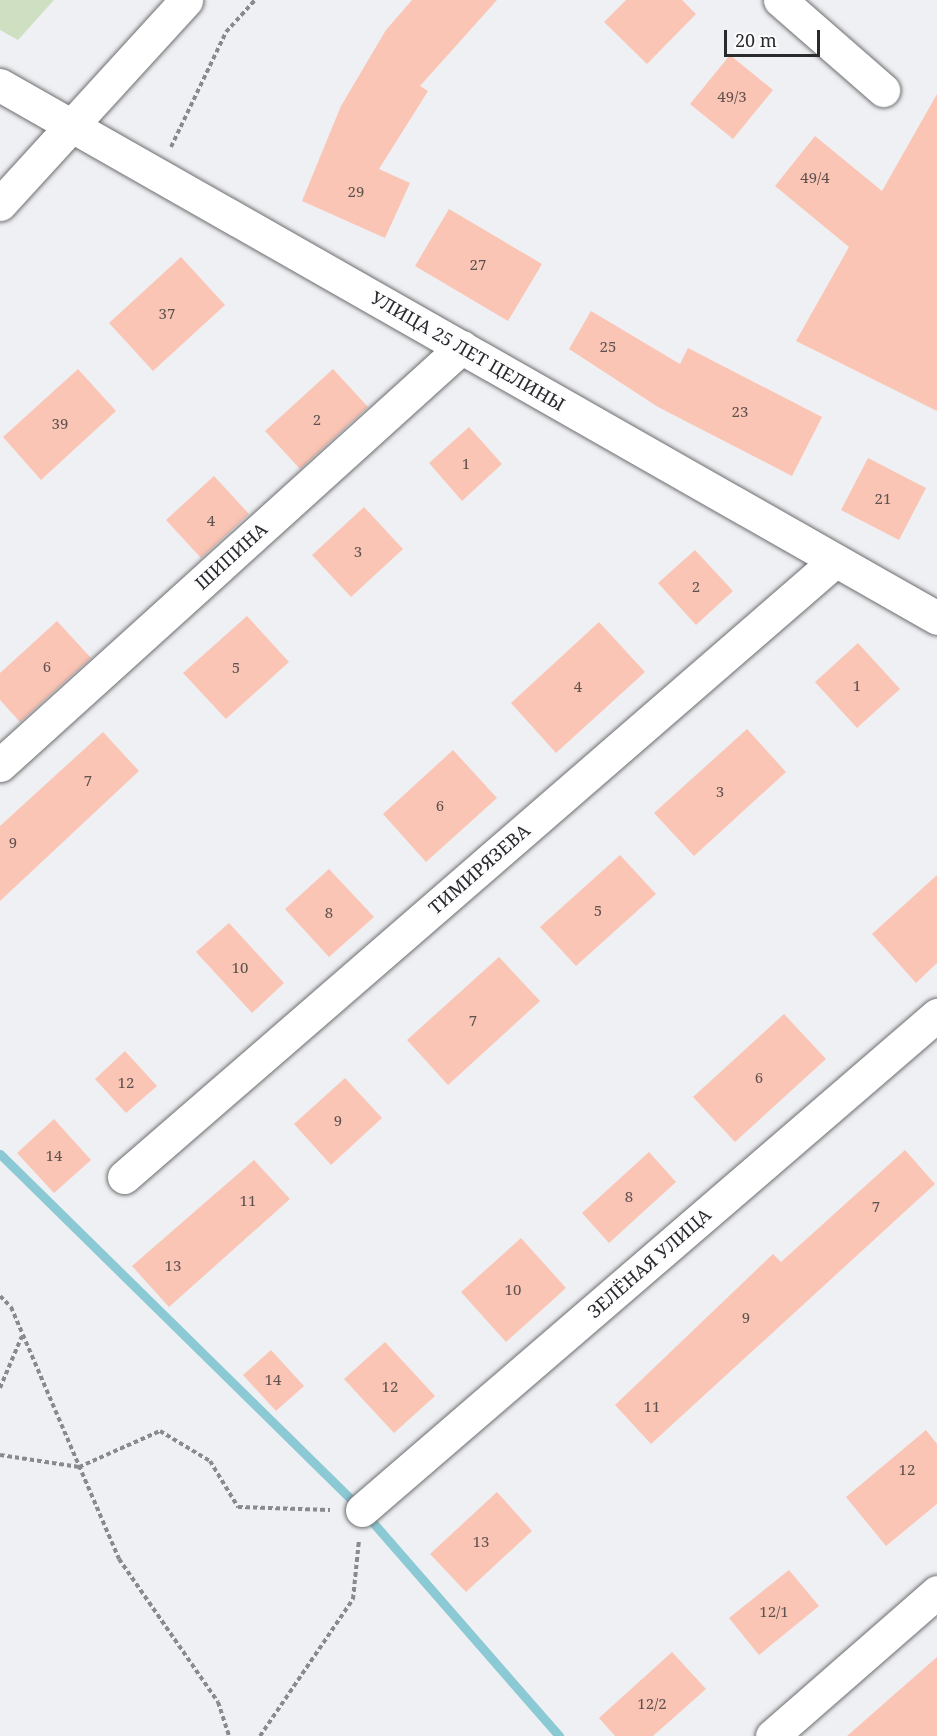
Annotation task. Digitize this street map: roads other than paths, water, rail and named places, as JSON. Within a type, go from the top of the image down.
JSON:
[{"type":"street","points":[[0,204],[186,0]]},
{"type":"street","points":[[780,0],[882,90]]},
{"type":"street","name":"УЛИЦА 25 ЛЕТ ЦЕЛИНЫ","points":[[0,85],[937,618]]},
{"type":"street","name":"ШИПИНА","points":[[0,765],[462,347]]},
{"type":"street","name":"ТИМИРЯЗЕВА","points":[[124,1177],[835,561]]},
{"type":"street","name":"ЗЕЛЁНАЯ УЛИЦА","points":[[362,1510],[937,1015]]},
{"type":"street","points":[[772,1736],[937,1592]]},
{"type":"waterway","points":[[0,1154],[362,1510],[559,1736]]}]
